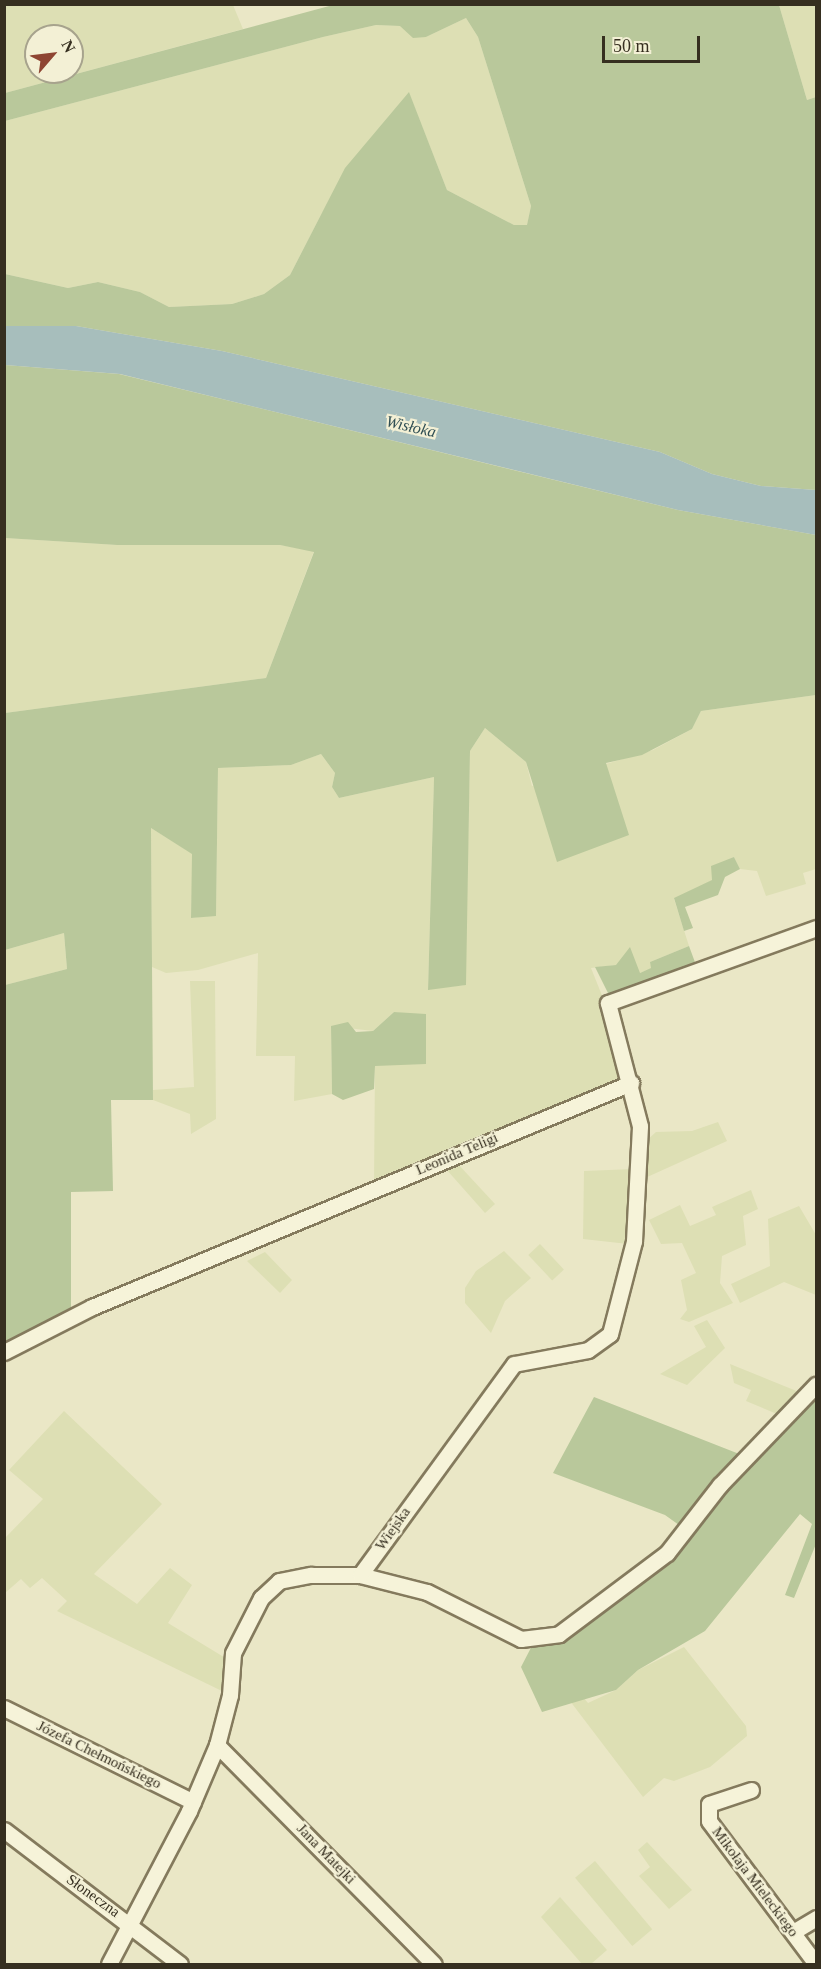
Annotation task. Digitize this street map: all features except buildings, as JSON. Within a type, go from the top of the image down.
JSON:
[{"type":"street","points":[[631,1083],[608,1003],[816,928]]},
{"type":"street","name":"Leonida Teligi","points":[[4,1352],[92,1307],[631,1083]]},
{"type":"street","name":"Wiejska","points":[[360,1575],[514,1364],[588,1350],[610,1334],[630,1260],[639,1197],[640,1126],[631,1083]]},
{"type":"street","points":[[109,1965],[193,1802],[217,1745],[230,1695],[233,1653],[261,1598],[279,1581],[311,1575],[360,1575],[427,1592],[521,1639],[559,1634],[667,1553],[720,1485],[816,1385]]},
{"type":"street","name":"Józefa Chełmońskiego","points":[[4,1708],[193,1802]]},
{"type":"street","name":"Jana Matejki","points":[[217,1745],[434,1965]]},
{"type":"street","name":"Mikołaja Mieleckiego","points":[[751,1790],[709,1804],[710,1821],[794,1932],[816,1965]]},
{"type":"street","name":"Słoneczna","points":[[4,1830],[132,1924],[180,1965]]},
{"type":"street","points":[[794,1932],[816,1918]]},
{"type":"green space","points":[[5,5],[233,5],[243,29],[84,72],[84,24],[24,24],[24,84],[38,84],[5,93]]},
{"type":"green space","points":[[333,5],[779,5],[807,100],[816,97],[816,490],[761,486],[712,474],[660,452],[222,351],[76,326],[5,326],[5,274],[68,288],[98,282],[140,292],[169,307],[232,304],[264,294],[290,275],[345,168],[409,92],[447,190],[514,225],[527,225],[531,206],[478,37],[466,18],[426,37],[413,38],[400,26],[376,25],[5,121],[5,93],[39,84],[84,84],[84,72]]},
{"type":"green space","points":[[779,5],[816,5],[816,97],[807,100]]},
{"type":"green space","points":[[466,18],[478,37],[531,206],[527,226],[514,225],[447,190],[409,93],[322,213],[290,275],[264,294],[232,304],[169,307],[140,292],[98,282],[68,288],[5,274],[5,121],[376,25],[401,26],[413,37],[426,37]]},
{"type":"green space","points":[[5,365],[119,374],[678,510],[816,535],[816,695],[701,711],[692,729],[642,755],[606,763],[629,835],[557,862],[526,762],[485,728],[470,751],[466,985],[428,990],[434,777],[339,798],[332,787],[335,773],[321,754],[291,765],[218,768],[216,916],[191,918],[192,854],[151,828],[153,1100],[111,1100],[113,1191],[71,1192],[71,1312],[5,1346],[5,985],[67,969],[64,933],[5,950],[5,713],[266,678],[314,552],[280,545],[117,545],[5,538]]},
{"type":"green space","points":[[5,538],[117,545],[280,545],[314,551],[266,678],[5,713]]},
{"type":"green space","points":[[816,695],[816,869],[803,873],[806,884],[766,896],[757,871],[740,869],[734,857],[713,880],[674,899],[689,946],[650,962],[652,968],[640,973],[616,965],[591,968],[607,1008],[620,1079],[374,1184],[375,1066],[416,1015],[394,1012],[373,1031],[331,1026],[332,1094],[294,1101],[295,1056],[256,1056],[258,953],[198,970],[166,973],[152,967],[151,828],[193,854],[191,918],[216,915],[218,768],[291,765],[321,754],[335,773],[332,787],[339,798],[434,777],[428,989],[465,985],[470,751],[485,728],[526,762],[532,786],[653,750],[692,729],[701,711]]},
{"type":"green space","points":[[734,857],[740,869],[725,877],[718,895],[685,907],[693,928],[684,931],[674,898],[712,880],[711,866]]},
{"type":"green space","points":[[64,933],[67,969],[5,985],[5,950]]},
{"type":"green space","points":[[689,946],[696,965],[610,997],[595,967],[616,965],[630,947],[640,973],[651,968],[650,962]]},
{"type":"green space","points":[[190,981],[215,981],[216,1119],[191,1134],[190,1114],[153,1100],[153,1090],[194,1087]]},
{"type":"green space","points":[[394,1012],[426,1014],[426,1064],[375,1066],[374,1089],[343,1100],[332,1094],[331,1026],[348,1022],[356,1032],[373,1031]]},
{"type":"green space","points":[[718,1122],[727,1141],[645,1178],[645,1142],[656,1132],[692,1131]]},
{"type":"green space","points":[[457,1163],[495,1204],[485,1213],[446,1169]]},
{"type":"green space","points":[[634,1169],[628,1244],[583,1239],[584,1171]]},
{"type":"green space","points":[[751,1190],[758,1209],[743,1216],[746,1245],[722,1256],[720,1283],[733,1303],[689,1322],[680,1319],[687,1310],[681,1280],[696,1273],[682,1243],[661,1244],[649,1220],[680,1205],[690,1226],[716,1215],[712,1207]]},
{"type":"green space","points":[[799,1206],[816,1235],[816,1295],[784,1282],[740,1303],[731,1284],[770,1266],[768,1219]]},
{"type":"green space","points":[[540,1244],[564,1270],[552,1281],[528,1255]]},
{"type":"green space","points":[[504,1251],[531,1278],[505,1301],[491,1333],[465,1303],[465,1288],[476,1271]]},
{"type":"green space","points":[[265,1252],[292,1280],[280,1293],[247,1261]]},
{"type":"green space","points":[[707,1320],[725,1348],[687,1385],[660,1374],[706,1347],[694,1326]]},
{"type":"green space","points":[[730,1364],[799,1392],[777,1414],[746,1401],[751,1390],[734,1383]]},
{"type":"green space","points":[[816,1389],[816,1544],[794,1598],[785,1595],[812,1524],[800,1514],[705,1631],[638,1670],[616,1690],[542,1712],[521,1667],[535,1640],[669,1558],[693,1535],[665,1515],[553,1473],[594,1397],[752,1459]]},
{"type":"green space","points":[[64,1411],[162,1504],[94,1574],[137,1604],[170,1568],[192,1585],[168,1623],[227,1659],[224,1692],[57,1611],[67,1601],[42,1578],[30,1588],[21,1579],[5,1593],[5,1538],[43,1499],[9,1470]]},
{"type":"green space","points":[[684,1647],[746,1726],[747,1736],[710,1767],[674,1781],[664,1778],[643,1797],[570,1701],[583,1697],[588,1703],[616,1690],[638,1670]]},
{"type":"green space","points":[[647,1842],[692,1890],[669,1909],[639,1876],[650,1867],[638,1850]]},
{"type":"green space","points":[[595,1861],[652,1929],[632,1946],[575,1878]]},
{"type":"green space","points":[[560,1897],[607,1950],[591,1964],[582,1964],[541,1917]]},
{"type":"water","name":"Wisłoka","points":[[5,326],[76,326],[222,351],[660,452],[712,474],[761,486],[816,490],[816,535],[678,510],[120,374],[5,365]]}]
